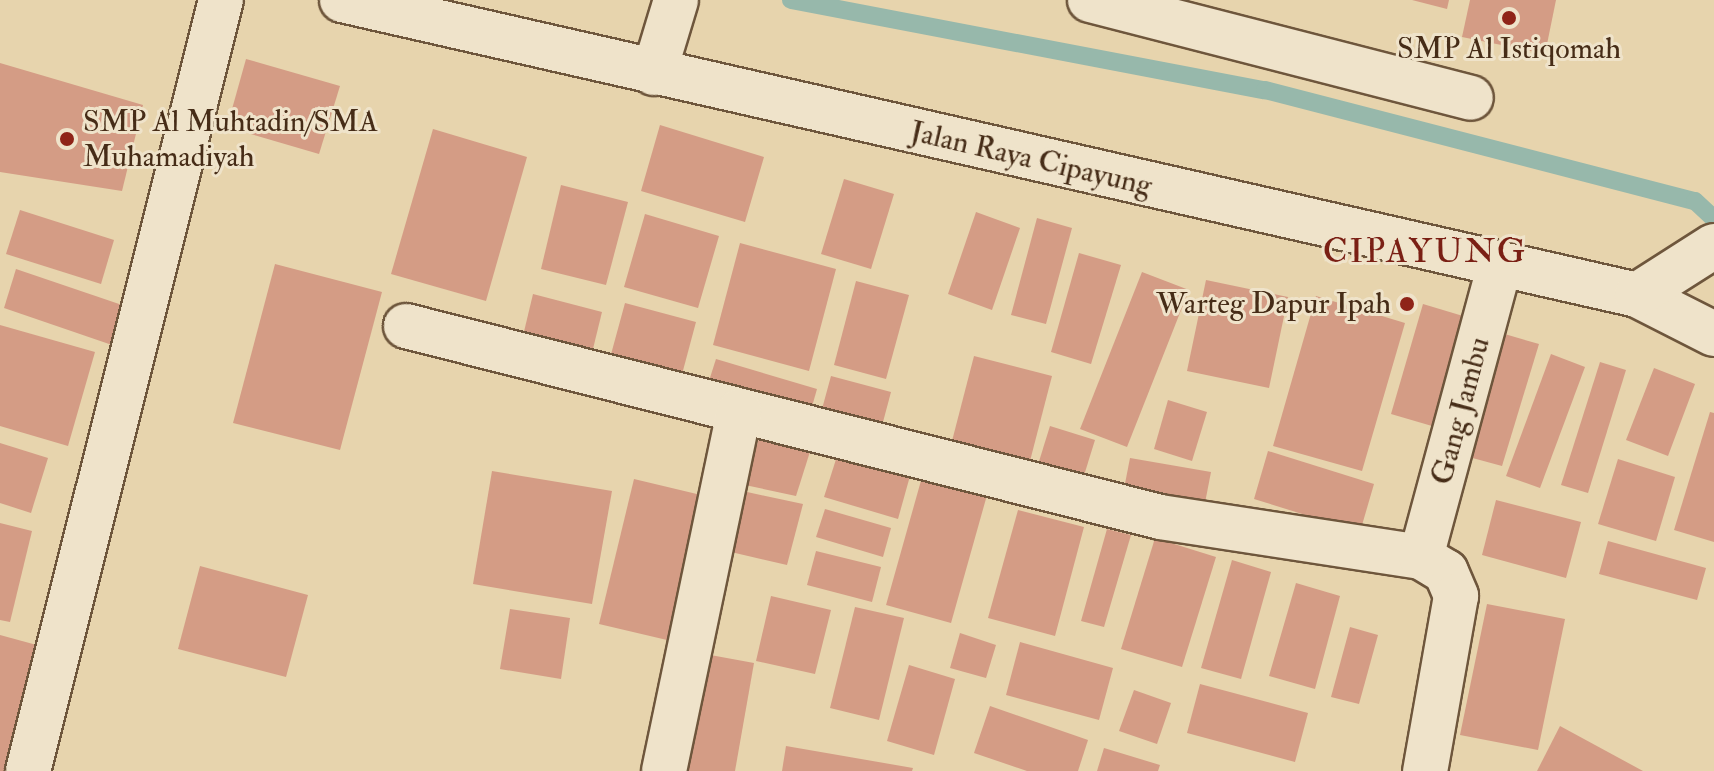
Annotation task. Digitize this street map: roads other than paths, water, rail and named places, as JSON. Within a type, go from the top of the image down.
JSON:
[{"type":"street","points":[[28,771],[221,0]]},
{"type":"street","points":[[1090,0],[1471,98]]},
{"type":"street","name":"Jalan Raya Cipayung","points":[[357,2],[654,73],[1637,295],[1714,334]]},
{"type":"street","points":[[654,73],[672,14]]},
{"type":"street","points":[[1637,295],[1706,250]]},
{"type":"street","name":"Gang Jambu","points":[[1421,557],[1500,265]]},
{"type":"street","points":[[406,326],[1160,517],[1421,557],[1446,572],[1456,596],[1425,771]]},
{"type":"street","points":[[664,771],[739,411]]},
{"type":"waterway","points":[[791,0],[1265,90],[1695,201],[1714,219]]},
{"type":"place","name":"SMP Al Istiqomah","points":[[1509,18]]},
{"type":"place","name":"SMP Al Muhtadin/SMA Muhamadiyah","points":[[67,139]]},
{"type":"place","name":"Warteg Dapur Ipah","points":[[1407,304]]},
{"type":"district","name":"CIPAYUNG","points":[[1425,252]]}]
